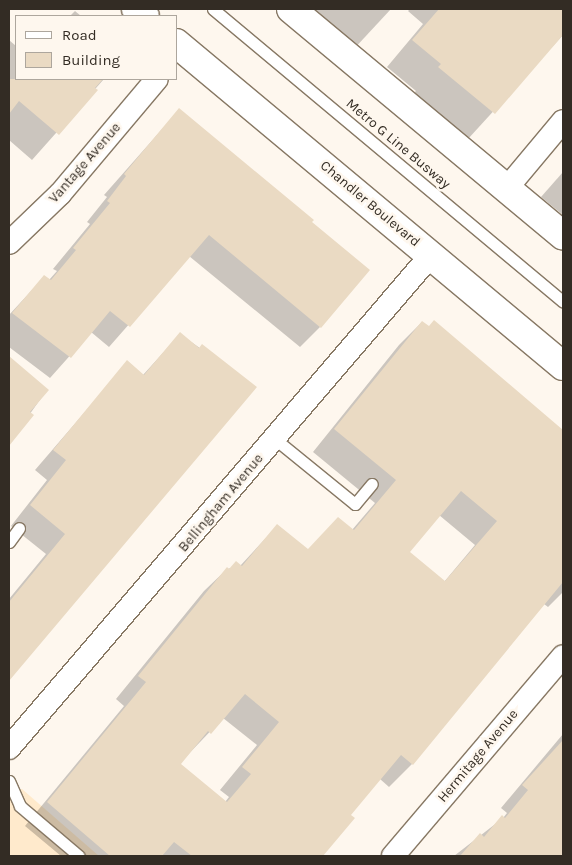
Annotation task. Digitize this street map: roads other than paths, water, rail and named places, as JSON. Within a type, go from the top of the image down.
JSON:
[{"type":"street","points":[[291,9],[563,236]]},
{"type":"street","name":"Chandler Boulevard","points":[[178,48],[431,255],[563,366]]},
{"type":"street","name":"Vantage Avenue","points":[[9,243],[60,194],[156,80]]},
{"type":"street","points":[[507,188],[563,120]]},
{"type":"street","name":"Bellingham Avenue","points":[[9,748],[431,255]]},
{"type":"street","name":"Hermitage Avenue","points":[[393,856],[563,656]]},
{"type":"lane","name":"Metro G Line Busway","points":[[213,9],[563,302]]},
{"type":"lane","points":[[275,439],[355,504],[372,484]]},
{"type":"lane","points":[[9,542],[19,528]]},
{"type":"lane","points":[[9,782],[20,806],[80,856]]}]
